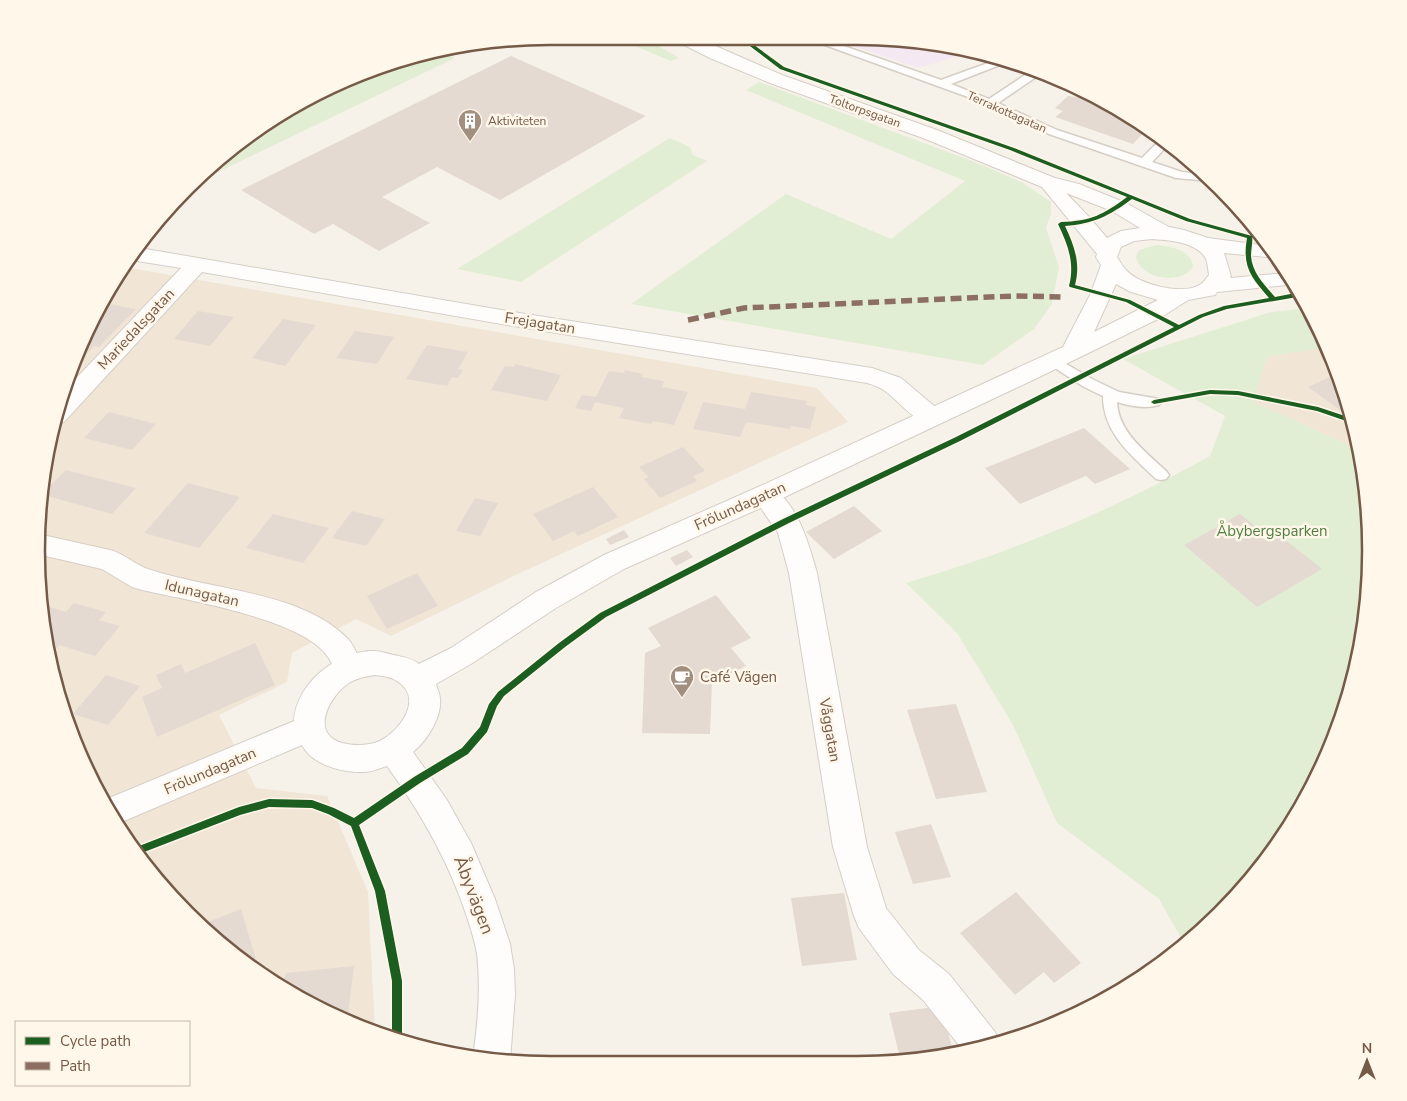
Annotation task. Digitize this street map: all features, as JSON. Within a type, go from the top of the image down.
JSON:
[{"type":"street","name":"Toltorpsgatan","points":[[698,45],[768,75],[930,134],[1049,183],[1072,188],[1119,206],[1161,232]]},
{"type":"street","name":"Toltorpsgatan","points":[[1049,183],[1058,196],[1084,224],[1122,278],[1139,287],[1159,293],[1181,296]]},
{"type":"street","points":[[1064,356],[1102,293],[1112,244],[1124,236],[1141,232],[1161,232],[1180,235],[1198,243],[1212,253],[1220,265],[1220,276],[1213,286]]},
{"type":"street","points":[[1198,243],[1264,252]]},
{"type":"street","name":"Frejagatan","points":[[141,255],[872,376],[892,384],[932,417]]},
{"type":"street","name":"Mariedalsgatan","points":[[67,403],[196,264]]},
{"type":"street","points":[[1181,296],[1199,292],[1213,286],[1283,280]]},
{"type":"street","name":"Frölundagatan","points":[[418,679],[461,656],[546,600],[614,562],[765,495],[1064,356],[1152,313],[1181,296]]},
{"type":"street","name":"Våggatan","points":[[765,495],[786,521],[792,533],[801,565],[850,847],[871,916],[906,962],[936,988],[979,1041]]},
{"type":"street","name":"Idunagatan","points":[[45,546],[110,560],[142,579],[255,605],[292,618],[321,632],[339,648],[349,669]]},
{"type":"street","points":[[388,664],[410,672],[418,679],[425,696],[424,715],[412,734],[393,749],[381,755],[368,758],[342,756],[330,752],[314,738],[310,728],[309,717],[311,705],[317,694],[336,675],[362,665],[388,664]]},
{"type":"street","name":"Frölundagatan","points":[[117,810],[310,728]]},
{"type":"street","name":"Åbyvägen","points":[[393,749],[417,780],[440,818],[470,876],[484,916],[496,955],[497,1016],[493,1053]]},
{"type":"lane","name":"Terrakottagatan","points":[[831,45],[990,103],[1053,132],[1180,175],[1197,177]]},
{"type":"lane","points":[[941,84],[994,64]]},
{"type":"lane","points":[[990,103],[1031,76]]},
{"type":"lane","points":[[1144,163],[1160,146]]},
{"type":"lane","points":[[1064,356],[1110,395],[1139,403],[1154,402]]},
{"type":"lane","points":[[1110,395],[1109,406],[1112,420],[1126,439],[1161,475]]},
{"type":"shaded area","points":[[851,45],[922,49],[959,56],[919,68]]},
{"type":"shaded area","points":[[131,268],[817,388],[848,422],[520,573],[391,636],[356,619],[292,653],[287,682],[219,715],[256,788],[327,796],[368,892],[375,1024],[327,1004],[270,971],[217,931],[193,908],[170,884],[130,831],[97,774],[83,744],[62,681],[49,616],[45,550],[49,485],[62,420],[83,357],[97,327]]},
{"type":"shaded area","points":[[1319,347],[1335,388],[1351,446],[1252,402],[1267,357]]},
{"type":"green space","points":[[633,45],[657,45],[679,58],[671,61]]},
{"type":"green space","points":[[450,56],[455,58],[212,175],[270,130],[327,97],[357,83],[420,62]]},
{"type":"green space","points":[[759,82],[975,162],[1023,183],[1051,202],[1051,214],[1046,228],[1059,267],[1052,304],[1034,329],[983,365],[631,304],[786,194],[891,239],[965,181],[746,90]]},
{"type":"green space","points":[[670,138],[690,147],[693,155],[707,161],[521,282],[457,269]]},
{"type":"green space","points":[[1156,245],[1180,250],[1189,257],[1193,267],[1179,277],[1170,278],[1152,275],[1144,270],[1136,256],[1139,250]]},
{"type":"green space","name":"Åbybergsparken","points":[[1300,309],[1320,348],[1267,357],[1253,402],[1351,446],[1358,485],[1361,517],[1361,584],[1358,616],[1345,681],[1324,744],[1310,774],[1277,831],[1258,858],[1214,908],[1181,938],[1159,899],[1057,823],[1013,725],[957,633],[906,583],[985,558],[1062,528],[1137,494],[1210,456],[1225,416],[1123,359],[1271,312]]},
{"type":"building","name":"Aktiviteten","points":[[511,56],[646,116],[500,200],[437,167],[382,197],[430,223],[379,251],[333,224],[314,234],[241,190]]},
{"type":"building","points":[[1068,96],[1078,97],[1142,134],[1133,144],[1055,117],[1063,111],[1055,108]]},
{"type":"building","points":[[110,304],[136,309],[99,347],[94,346],[83,357]]},
{"type":"building","points":[[198,311],[234,317],[210,346],[174,339]]},
{"type":"building","points":[[283,319],[316,325],[285,366],[252,358]]},
{"type":"building","points":[[355,331],[394,337],[377,364],[336,358]]},
{"type":"building","points":[[427,345],[468,352],[458,369],[463,370],[458,378],[452,377],[447,386],[406,379]]},
{"type":"building","points":[[515,364],[561,375],[547,401],[491,390],[505,366],[514,367]]},
{"type":"building","points":[[625,370],[643,374],[641,377],[664,381],[662,387],[688,392],[674,425],[653,421],[651,424],[619,418],[624,408],[595,402],[591,411],[575,408],[582,395],[596,397],[609,371],[624,373]]},
{"type":"building","points":[[1331,376],[1342,412],[1308,387]]},
{"type":"building","points":[[751,392],[807,401],[806,405],[816,407],[810,429],[791,426],[790,429],[746,422],[740,437],[693,429],[703,402],[745,409]]},
{"type":"building","points":[[109,412],[156,424],[132,450],[84,438]]},
{"type":"building","points":[[1084,428],[1130,469],[1095,484],[1086,476],[1020,504],[985,468]]},
{"type":"building","points":[[683,447],[705,471],[693,476],[697,481],[660,498],[644,479],[649,477],[639,467]]},
{"type":"building","points":[[66,470],[136,488],[112,514],[48,496],[49,487]]},
{"type":"building","points":[[188,483],[240,497],[199,548],[144,533]]},
{"type":"building","points":[[593,487],[618,517],[578,536],[574,531],[553,541],[533,514]]},
{"type":"building","points":[[475,498],[498,503],[480,536],[456,531]]},
{"type":"building","points":[[854,506],[882,531],[834,559],[806,532]]},
{"type":"building","points":[[352,511],[385,519],[366,546],[332,538]]},
{"type":"building","points":[[273,514],[329,528],[303,563],[246,548]]},
{"type":"building","points":[[1240,514],[1270,538],[1278,534],[1322,569],[1257,607],[1184,545]]},
{"type":"building","points":[[624,530],[629,537],[610,545],[606,539]]},
{"type":"building","points":[[687,550],[693,557],[676,566],[670,558]]},
{"type":"building","points":[[417,573],[438,606],[387,629],[367,596]]},
{"type":"building","points":[[716,595],[751,638],[731,648],[746,666],[712,683],[710,734],[642,733],[645,653],[661,646],[648,628]]},
{"type":"building","points":[[74,603],[106,612],[99,620],[120,626],[95,656],[59,645],[55,649],[48,607],[66,612]]},
{"type":"building","points":[[255,643],[275,685],[157,737],[142,697],[162,688],[156,675],[181,664],[185,673]]},
{"type":"building","points":[[106,675],[140,686],[108,725],[73,714]]},
{"type":"building","points":[[956,704],[987,792],[936,799],[907,710]]},
{"type":"building","points":[[931,824],[951,877],[913,884],[895,832]]},
{"type":"building","points":[[1016,892],[1081,963],[1054,983],[1044,972],[1015,995],[960,933]]},
{"type":"building","points":[[844,893],[857,960],[802,966],[791,898]]},
{"type":"building","points":[[241,909],[257,962],[243,952],[208,922]]},
{"type":"building","points":[[354,966],[348,1014],[284,980],[286,973]]},
{"type":"building","points":[[941,1006],[952,1047],[899,1054],[889,1013]]},
{"type":"marked path","points":[[688,320],[744,308],[1014,296],[1065,297]]},
{"type":"cycle path","points":[[751,45],[782,68],[1012,149],[1188,220],[1250,237],[1248,248],[1249,264],[1256,277],[1273,298]]},
{"type":"cycle path","points":[[1130,198],[1098,218],[1061,224],[1073,254],[1075,269],[1072,286],[1128,301],[1178,327]]},
{"type":"cycle path","points":[[354,823],[417,780],[465,751],[484,729],[493,704],[501,694],[603,615],[786,521],[958,439],[1201,316],[1226,307],[1293,296]]},
{"type":"cycle path","points":[[1154,402],[1210,392],[1238,393],[1318,409],[1344,418]]},
{"type":"cycle path","points":[[142,849],[239,811],[269,803],[312,804],[354,823],[380,891],[397,981],[397,1032]]},
{"type":"place","name":"Aktiviteten","points":[[470,142]]},
{"type":"place","name":"Café Vägen","points":[[682,698]]}]
